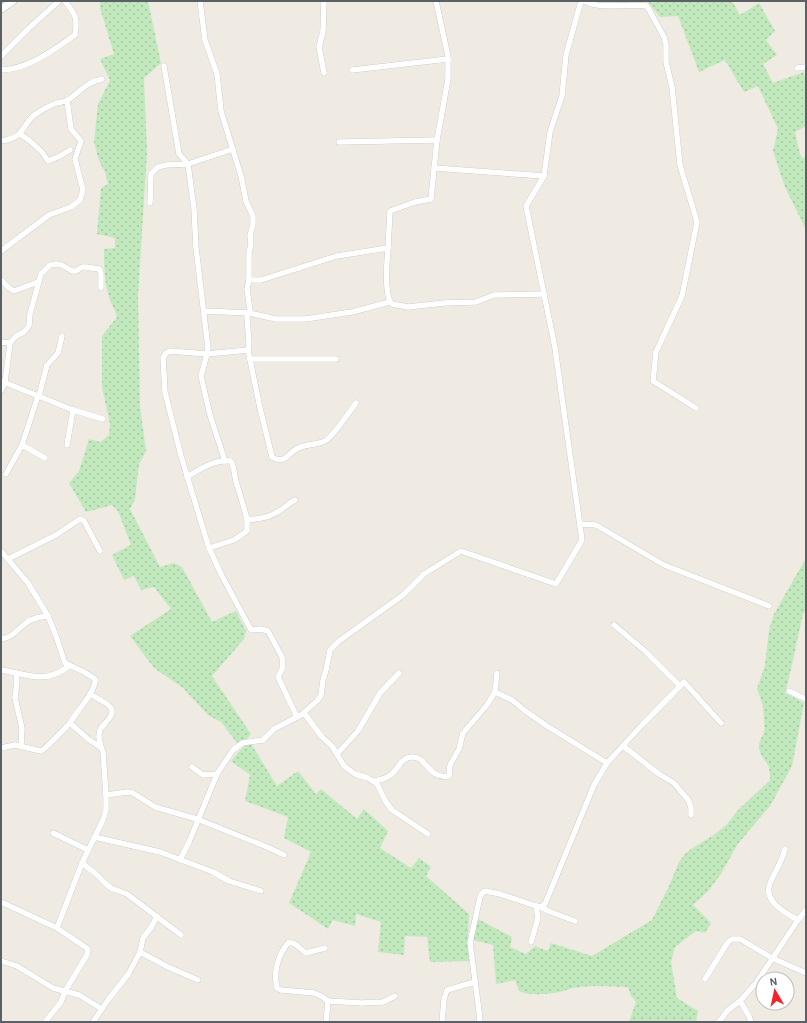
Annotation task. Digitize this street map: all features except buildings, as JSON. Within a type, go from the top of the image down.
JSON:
[{"type":"street","points":[[2,6],[13,1]]},
{"type":"street","points":[[1,56],[59,1]]},
{"type":"street","points":[[1,70],[8,70],[28,63],[75,35],[77,20],[75,13],[65,1]]},
{"type":"street","points":[[200,1],[205,40],[217,74],[221,111],[241,176],[246,201],[253,216],[253,225],[250,235],[251,245],[249,252],[249,280],[247,289],[250,310],[247,317],[249,343],[248,350],[272,456],[276,459],[286,459],[298,449],[327,440],[356,403]]},
{"type":"street","points":[[324,1],[323,31],[319,47],[324,74]]},
{"type":"street","points":[[390,302],[388,284],[388,248],[390,211],[415,202],[431,199],[437,140],[448,79],[448,59],[436,1]]},
{"type":"street","points":[[180,860],[217,774],[237,746],[247,742],[263,740],[274,729],[304,713],[318,700],[321,695],[330,650],[334,645],[404,595],[424,574],[461,551],[556,584],[582,540],[555,348],[526,206],[544,176],[550,132],[562,96],[566,55],[580,1]]},
{"type":"street","points":[[584,1],[593,4],[620,6],[634,4],[647,6],[664,37],[666,44],[666,62],[672,87],[680,165],[697,222],[682,296],[656,352],[654,381],[696,408]]},
{"type":"street","points":[[352,70],[448,59]]},
{"type":"street","points":[[164,66],[179,154],[188,164],[204,311],[207,354],[202,376],[210,415],[225,460]]},
{"type":"street","points":[[797,68],[806,67]]},
{"type":"street","points":[[1,141],[12,139],[20,134],[34,116],[54,104],[67,100],[85,85],[102,79]]},
{"type":"street","points":[[1,252],[50,215],[70,207],[80,200],[83,190],[75,161],[80,141],[71,129],[67,100]]},
{"type":"street","points":[[20,134],[34,144],[48,161],[70,150]]},
{"type":"street","points":[[339,142],[437,140]]},
{"type":"street","points":[[150,203],[151,174],[154,169],[166,164],[188,164],[233,149]]},
{"type":"street","points":[[434,168],[544,176]]},
{"type":"street","points":[[249,280],[261,280],[337,256],[388,248]]},
{"type":"street","points":[[1,391],[10,343],[16,336],[24,332],[29,326],[30,314],[41,274],[50,265],[62,265],[72,271],[76,271],[86,266],[99,269],[101,273],[101,288]]},
{"type":"street","points":[[1,280],[9,288],[14,290],[38,282]]},
{"type":"street","points":[[204,311],[249,313],[276,319],[305,319],[352,312],[390,302],[392,304],[408,307],[444,303],[476,302],[494,295],[544,294]]},
{"type":"street","points":[[6,474],[22,445],[39,396],[47,365],[58,353],[62,336]]},
{"type":"street","points":[[1,342],[10,343]]},
{"type":"street","points":[[248,350],[207,354],[170,351],[166,353],[163,358],[165,392],[181,456],[209,548],[222,576],[250,628],[252,630],[261,629],[268,631],[281,654],[283,667],[278,677],[297,717]]},
{"type":"street","points":[[250,359],[336,360]]},
{"type":"street","points":[[3,382],[73,410],[103,419]]},
{"type":"street","points":[[67,445],[73,410]]},
{"type":"street","points":[[22,445],[45,458]]},
{"type":"street","points":[[188,477],[208,465],[225,460],[231,461],[233,466],[247,519],[247,531],[234,540],[209,548]]},
{"type":"street","points":[[247,519],[275,514],[287,504],[295,500]]},
{"type":"street","points":[[8,559],[56,535],[80,520],[84,521],[100,551]]},
{"type":"street","points":[[580,524],[596,524],[664,565],[769,606]]},
{"type":"street","points":[[1,551],[28,583],[48,616],[65,664],[84,672],[95,679],[95,685],[90,694],[70,723],[45,749],[36,751],[15,745],[1,748]]},
{"type":"street","points":[[1,639],[11,636],[31,620],[48,616]]},
{"type":"street","points":[[614,625],[645,651],[680,686]]},
{"type":"street","points":[[1,670],[39,678],[59,673],[69,666]]},
{"type":"street","points":[[16,673],[17,681],[15,698],[22,728],[21,746]]},
{"type":"street","points":[[337,754],[358,731],[380,693],[399,673]]},
{"type":"street","points":[[374,781],[390,776],[400,762],[411,757],[419,759],[437,776],[449,776],[450,765],[459,749],[463,733],[487,705],[495,692],[497,673]]},
{"type":"street","points":[[539,906],[545,904],[594,785],[607,763],[684,682],[721,723]]},
{"type":"street","points":[[789,691],[806,699]]},
{"type":"street","points":[[495,692],[512,700],[547,726],[607,763]]},
{"type":"street","points":[[90,694],[112,709],[112,715],[100,731],[100,747]]},
{"type":"street","points":[[304,713],[316,730],[332,746],[344,766],[349,770],[374,781],[392,810],[428,834]]},
{"type":"street","points":[[57,928],[82,863],[103,820],[106,810],[103,752],[100,747],[88,739],[70,723]]},
{"type":"street","points":[[623,746],[659,774],[674,783],[689,800],[691,815]]},
{"type":"street","points":[[192,767],[203,775],[217,774]]},
{"type":"street","points":[[106,795],[128,792],[133,793],[155,807],[197,819],[284,854]]},
{"type":"street","points":[[53,833],[88,850]]},
{"type":"street","points":[[94,837],[160,852],[213,872],[229,881],[261,891]]},
{"type":"street","points":[[785,849],[783,859],[770,882],[768,891],[771,900],[779,909],[798,920]]},
{"type":"street","points":[[82,863],[111,888],[128,894],[182,935]]},
{"type":"street","points":[[480,1022],[470,942],[482,893],[485,891],[500,894],[539,906],[575,921]]},
{"type":"street","points":[[1,902],[57,928],[86,946],[88,950],[88,955],[65,991],[61,1002],[45,1022]]},
{"type":"street","points":[[531,942],[538,918],[539,906]]},
{"type":"street","points":[[719,1022],[728,1010],[740,1001],[756,983],[798,920],[805,913]]},
{"type":"street","points":[[93,1022],[129,973],[140,952],[143,938],[157,916]]},
{"type":"street","points":[[705,979],[728,942],[732,939],[740,939],[772,958],[806,972]]},
{"type":"street","points":[[325,948],[306,953],[296,944],[292,942],[288,943],[281,954],[276,970],[277,988],[281,990],[314,993],[328,1001],[374,1003],[387,1000],[395,996]]},
{"type":"street","points":[[140,952],[168,967],[198,980]]},
{"type":"street","points":[[1,961],[20,968],[53,988],[79,995],[102,1009]]},
{"type":"street","points":[[442,1022],[444,999],[447,990],[475,982]]},
{"type":"street","points":[[326,1022],[328,1001]]},
{"type":"street","points":[[740,1001],[749,1016],[750,1022]]},
{"type":"green space","points":[[100,1],[148,1],[161,63],[144,78],[147,152],[138,296],[140,406],[146,451],[139,464],[135,499],[130,509],[160,567],[174,563],[182,567],[212,622],[236,611],[246,631],[244,639],[212,676],[251,734],[248,738],[238,744],[221,722],[208,715],[183,688],[154,668],[130,636],[171,609],[154,587],[141,590],[134,576],[124,580],[112,555],[131,545],[118,511],[112,505],[86,512],[69,483],[79,471],[89,439],[100,442],[109,435],[110,424],[102,387],[102,336],[117,317],[107,291],[104,261],[104,249],[115,248],[115,238],[97,234],[101,188],[108,184],[105,172],[99,161],[94,142],[98,104],[110,80],[100,59],[114,54],[100,8]]},
{"type":"green space","points":[[620,1],[732,1],[740,15],[759,3],[775,31],[766,40],[777,55],[763,64],[773,83],[804,72],[806,82],[806,126],[795,132],[800,154],[803,158],[806,157],[806,230],[784,185],[773,151],[778,129],[758,86],[744,92],[725,60],[699,72],[678,16],[660,17],[648,2],[620,3]]},
{"type":"green space","points":[[806,558],[806,610],[803,614],[785,693],[804,703],[792,766],[770,806],[737,845],[721,874],[708,891],[693,905],[711,923],[705,933],[696,931],[675,947],[671,962],[677,998],[698,1011],[696,1022],[629,1022],[636,1002],[631,996],[628,987],[587,986],[555,993],[533,994],[519,991],[515,980],[496,984],[493,945],[473,940],[476,918],[512,937],[510,947],[526,954],[535,946],[548,951],[551,943],[592,956],[652,920],[679,862],[684,855],[714,835],[727,824],[738,810],[770,780],[768,765],[762,757],[759,748],[764,728],[763,708],[757,689],[765,665],[769,630],[774,614]]},
{"type":"green space","points":[[250,742],[277,786],[298,771],[316,794],[321,789],[357,819],[364,809],[388,831],[380,848],[411,868],[419,858],[431,867],[426,876],[469,914],[468,939],[471,961],[430,962],[427,937],[405,936],[404,955],[378,952],[381,922],[356,914],[355,926],[333,920],[328,929],[289,903],[311,852],[284,838],[288,817],[245,801],[250,775],[231,761],[242,748]]}]
